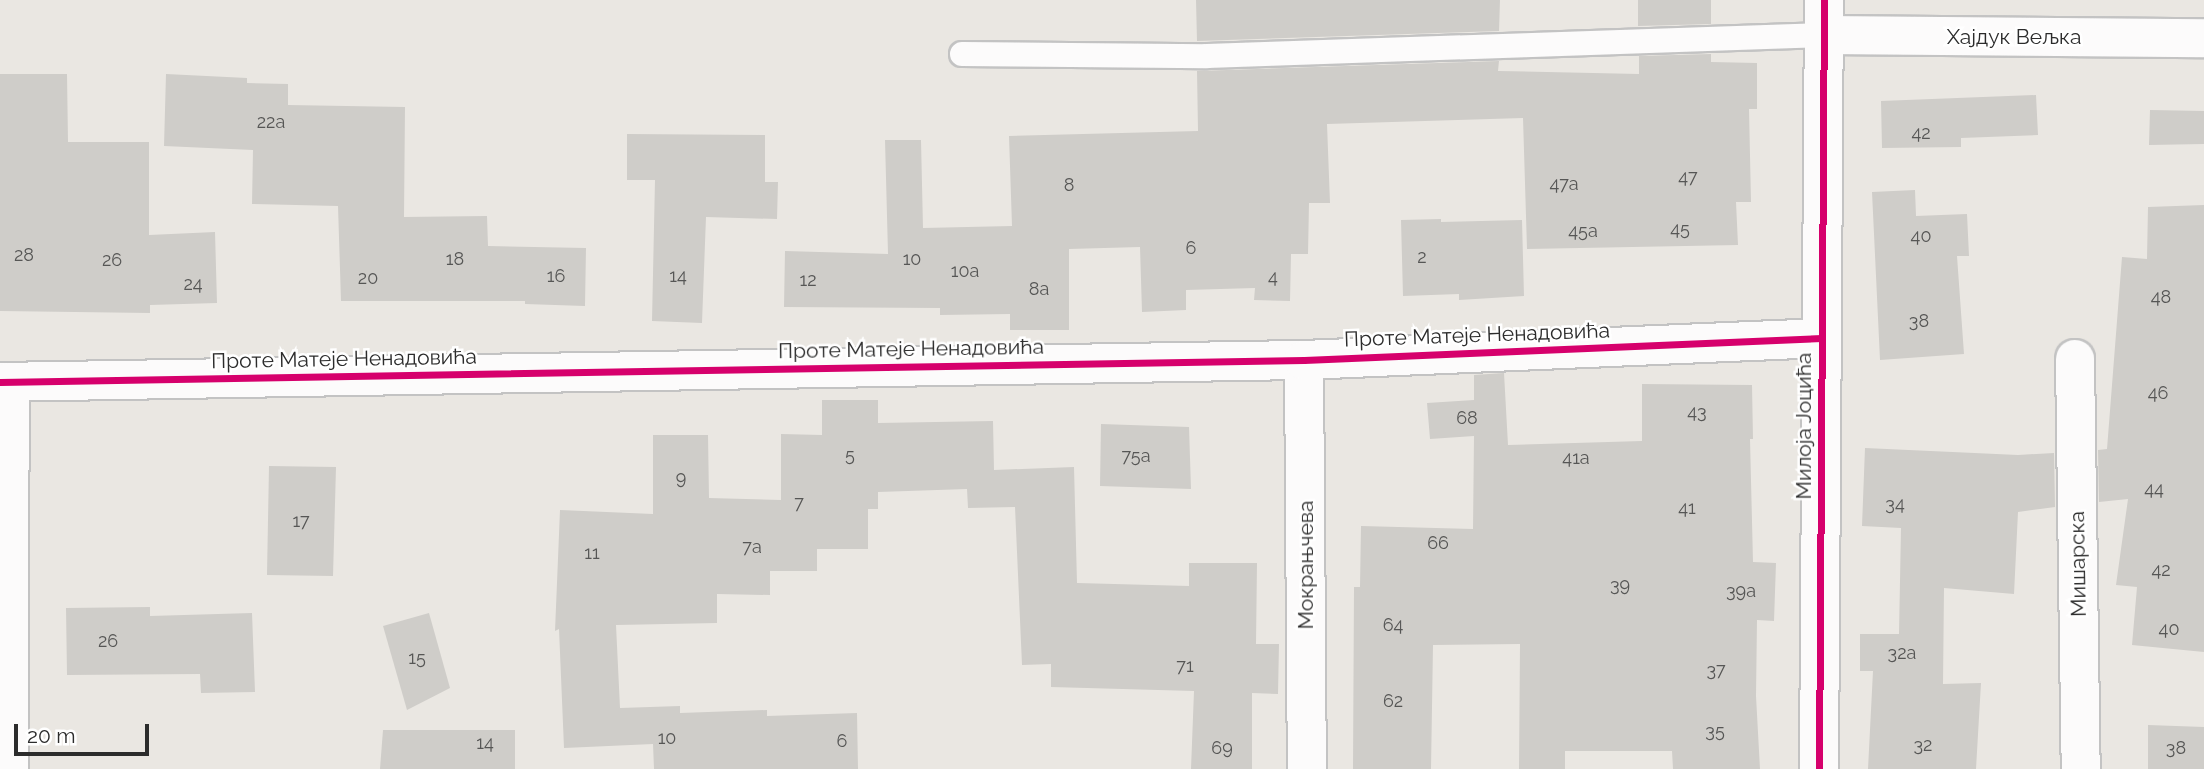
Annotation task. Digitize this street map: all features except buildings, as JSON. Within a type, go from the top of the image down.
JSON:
[{"type":"street","name":"Хајдук Вељка","points":[[1824,18],[2204,38]]},
{"type":"street","name":"Милоја Јоцића","points":[[1818,769],[1824,18]]},
{"type":"street","name":"Проте Матеје Ненадовића","points":[[5,382],[1304,360],[1822,338]]},
{"type":"street","name":"Мишарска","points":[[2075,359],[2081,769]]},
{"type":"street","name":"Мокрањчева","points":[[1304,360],[1307,769]]},
{"type":"street","points":[[5,382],[9,769]]},
{"type":"lane","points":[[962,54],[1207,56],[1824,18]]},
{"type":"cycle path","points":[[1819,769],[1824,0]]},
{"type":"cycle path","points":[[0,382],[1304,360],[1822,338]]}]
